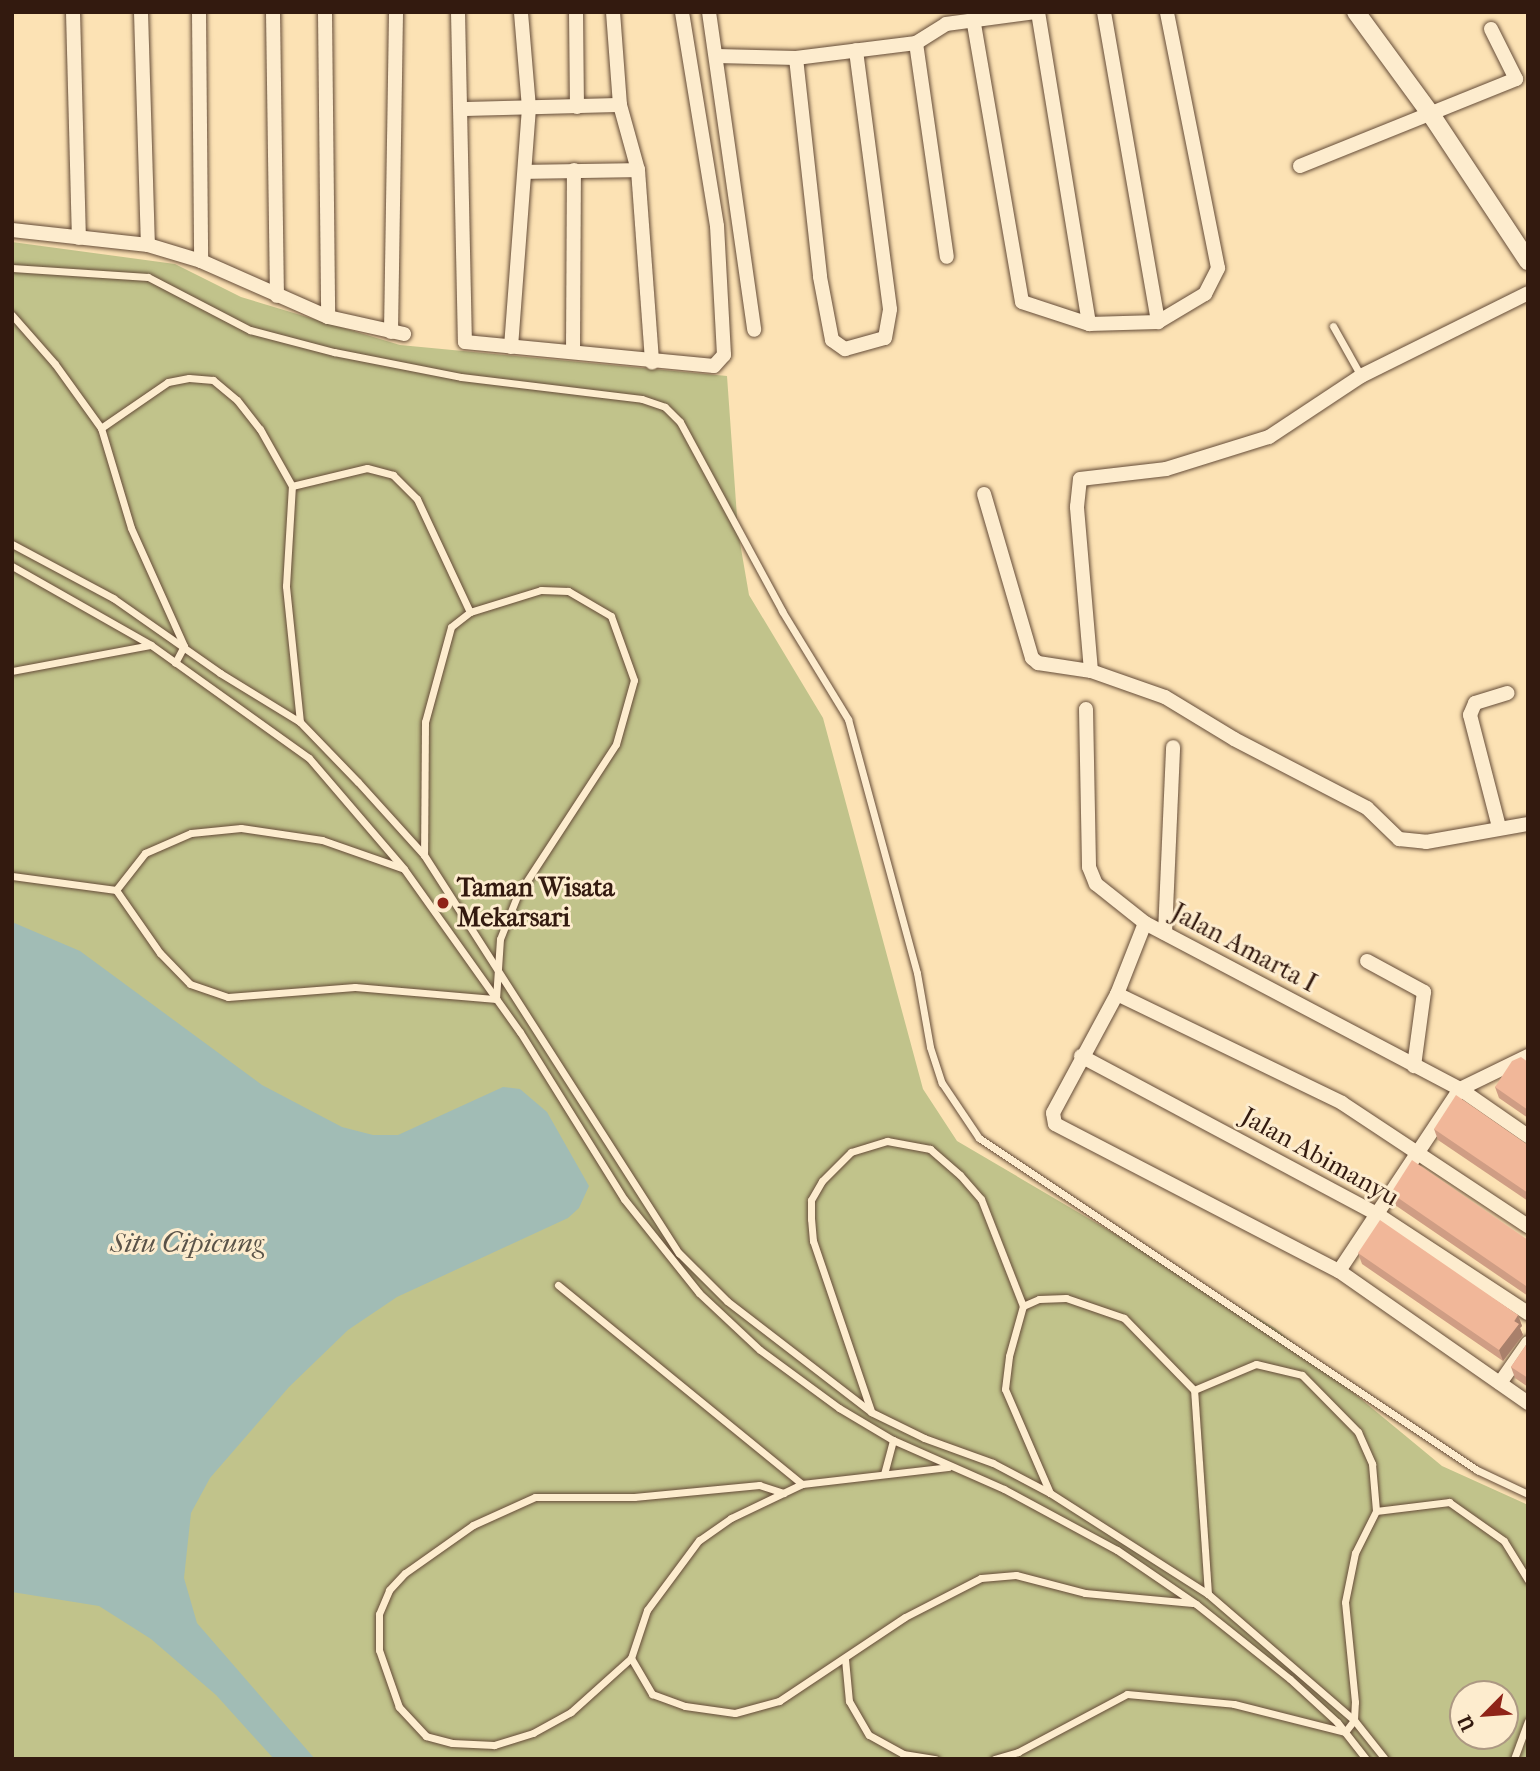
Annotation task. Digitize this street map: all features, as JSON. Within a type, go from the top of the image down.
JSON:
[{"type":"street","points":[[73,12],[79,238]]},
{"type":"street","points":[[141,12],[148,245]]},
{"type":"street","points":[[200,12],[201,261]]},
{"type":"street","points":[[273,12],[276,296]]},
{"type":"street","points":[[325,12],[328,317]]},
{"type":"street","points":[[12,230],[148,245],[201,261],[328,317],[397,333],[396,12]]},
{"type":"street","points":[[458,12],[463,109],[463,338],[470,345],[715,366],[724,355],[717,226],[682,12]]},
{"type":"street","points":[[511,347],[528,108],[521,12]]},
{"type":"street","points":[[576,12],[577,107]]},
{"type":"street","points":[[613,12],[620,105],[638,170],[653,362]]},
{"type":"street","points":[[709,12],[754,330]]},
{"type":"street","points":[[717,56],[796,58],[916,43],[944,18],[974,24],[1036,12],[1088,324]]},
{"type":"street","points":[[1104,12],[1158,322]]},
{"type":"street","points":[[974,24],[1022,302],[1088,324],[1158,322],[1205,294],[1218,268],[1167,12]]},
{"type":"street","points":[[1356,12],[1432,116],[1528,261]]},
{"type":"street","points":[[1300,166],[1432,116],[1522,76],[1491,29]]},
{"type":"street","points":[[916,43],[947,257]]},
{"type":"street","points":[[796,58],[820,277],[832,341],[845,349],[885,338],[890,310],[856,50]]},
{"type":"street","points":[[463,109],[620,105]]},
{"type":"street","points":[[573,352],[574,170]]},
{"type":"street","points":[[525,172],[638,170]]},
{"type":"street","points":[[1091,671],[1077,507],[1080,479],[1166,469],[1269,437],[1361,376],[1528,293]]},
{"type":"street","points":[[984,494],[1032,658],[1048,666],[1091,671],[1165,697],[1234,739],[1367,808],[1399,839],[1426,842],[1528,824]]},
{"type":"street","points":[[1499,827],[1470,715],[1475,703],[1508,693]]},
{"type":"street","name":"Jalan Amarta I","points":[[1086,709],[1091,878],[1145,923],[1460,1089],[1528,1136]]},
{"type":"street","points":[[1165,933],[1173,747]]},
{"type":"street","points":[[1145,923],[1117,994],[1081,1056],[1053,1113],[1055,1124],[1339,1271],[1528,1403]]},
{"type":"street","points":[[1367,961],[1424,992],[1414,1066]]},
{"type":"street","points":[[1117,994],[1342,1103],[1528,1226]]},
{"type":"street","name":"Jalan Abimanyu","points":[[1081,1056],[1377,1213],[1528,1313]]},
{"type":"street","points":[[1339,1271],[1460,1089],[1528,1056]]},
{"type":"street","points":[[1500,1383],[1528,1343]]},
{"type":"lane","points":[[12,268],[148,277],[250,330],[334,352],[461,377],[642,399],[665,407],[680,422],[782,611],[848,719],[917,973],[930,1047],[943,1083],[979,1138],[1477,1470],[1528,1494]]},
{"type":"lane","points":[[12,315],[55,364],[101,428],[131,528],[184,646]]},
{"type":"lane","points":[[1333,326],[1361,376]]},
{"type":"lane","points":[[101,428],[168,382],[188,378],[214,380],[237,400],[260,429],[292,486],[286,586],[300,722]]},
{"type":"lane","points":[[292,486],[367,468],[393,475],[417,499],[470,612]]},
{"type":"lane","points":[[12,544],[113,598],[220,673],[300,722],[424,855],[497,963],[678,1253],[727,1301],[872,1412],[924,1438],[993,1463],[1050,1493],[1208,1594],[1354,1720],[1385,1759]]},
{"type":"lane","points":[[12,566],[151,645],[309,758],[404,869],[578,1121],[624,1199],[698,1293],[760,1350],[839,1408],[893,1440],[1004,1489],[1106,1544],[1196,1604],[1290,1679],[1345,1732],[1366,1759]]},
{"type":"lane","points":[[424,855],[425,722],[451,628],[470,612],[517,595],[568,591],[611,616],[634,680],[616,744],[517,896],[500,939],[496,999]]},
{"type":"lane","points":[[12,671],[151,645]]},
{"type":"lane","points":[[175,663],[184,646]]},
{"type":"lane","points":[[116,890],[145,853],[191,833],[241,828],[322,840],[404,869]]},
{"type":"lane","points":[[12,876],[116,890],[160,953],[190,984],[228,996],[355,987],[496,999]]},
{"type":"lane","points":[[872,1412],[813,1241],[811,1200],[822,1181],[851,1152],[887,1141],[930,1149],[960,1175],[981,1199],[1023,1306],[1009,1356],[1005,1389],[1050,1493]]},
{"type":"lane","points":[[558,1286],[802,1484]]},
{"type":"lane","points":[[1023,1306],[1039,1299],[1066,1298],[1124,1318],[1195,1390],[1208,1594]]},
{"type":"lane","points":[[1195,1390],[1256,1364],[1303,1375],[1358,1432],[1372,1464],[1376,1511],[1355,1553],[1345,1602],[1354,1720],[1345,1732]]},
{"type":"lane","points":[[884,1474],[893,1440]]},
{"type":"lane","points":[[784,1493],[759,1486],[634,1497],[535,1497],[473,1525],[415,1566],[388,1590],[379,1614],[379,1650],[399,1707],[426,1736],[452,1743],[494,1745],[533,1733],[571,1712],[631,1658],[646,1610],[699,1539],[731,1518],[784,1493],[802,1484],[952,1467]]},
{"type":"lane","points":[[1376,1511],[1449,1502],[1504,1541],[1528,1580]]},
{"type":"lane","points":[[631,1658],[652,1695],[685,1706],[735,1713],[779,1701],[905,1617],[981,1578],[1016,1574],[1085,1593],[1196,1604]]},
{"type":"lane","points":[[845,1659],[849,1701],[869,1735],[903,1754],[936,1759]]},
{"type":"lane","points":[[994,1759],[1015,1755],[1126,1693],[1234,1704],[1345,1732]]},
{"type":"lane","points":[[1514,1759],[1528,1721]]},
{"type":"green space","name":"Taman Wisata Mekarsari","points":[[12,242],[175,264],[241,297],[400,345],[727,376],[738,531],[749,595],[823,718],[923,1089],[957,1141],[1275,1328],[1442,1466],[1528,1505],[1528,1759],[12,1759]]},
{"type":"water","name":"Situ Cipicung","points":[[12,922],[80,951],[262,1085],[342,1127],[373,1135],[398,1135],[503,1087],[520,1089],[547,1112],[589,1186],[579,1208],[568,1218],[397,1297],[348,1330],[289,1387],[210,1478],[191,1513],[184,1578],[197,1623],[315,1759],[274,1759],[216,1695],[151,1639],[99,1606],[12,1592]]},
{"type":"building","points":[[1521,1057],[1528,1062],[1528,1110],[1495,1087],[1512,1061]]},
{"type":"building","points":[[1456,1095],[1528,1145],[1528,1193],[1434,1129]]},
{"type":"building","points":[[1412,1160],[1528,1240],[1526,1286],[1391,1193]]},
{"type":"building","points":[[1380,1220],[1518,1315],[1514,1321],[1519,1324],[1499,1350],[1358,1253]]},
{"type":"building","points":[[1528,1342],[1528,1378],[1511,1367]]},
{"type":"place","name":"Taman Wisata Mekarsari","points":[[443,903]]}]
